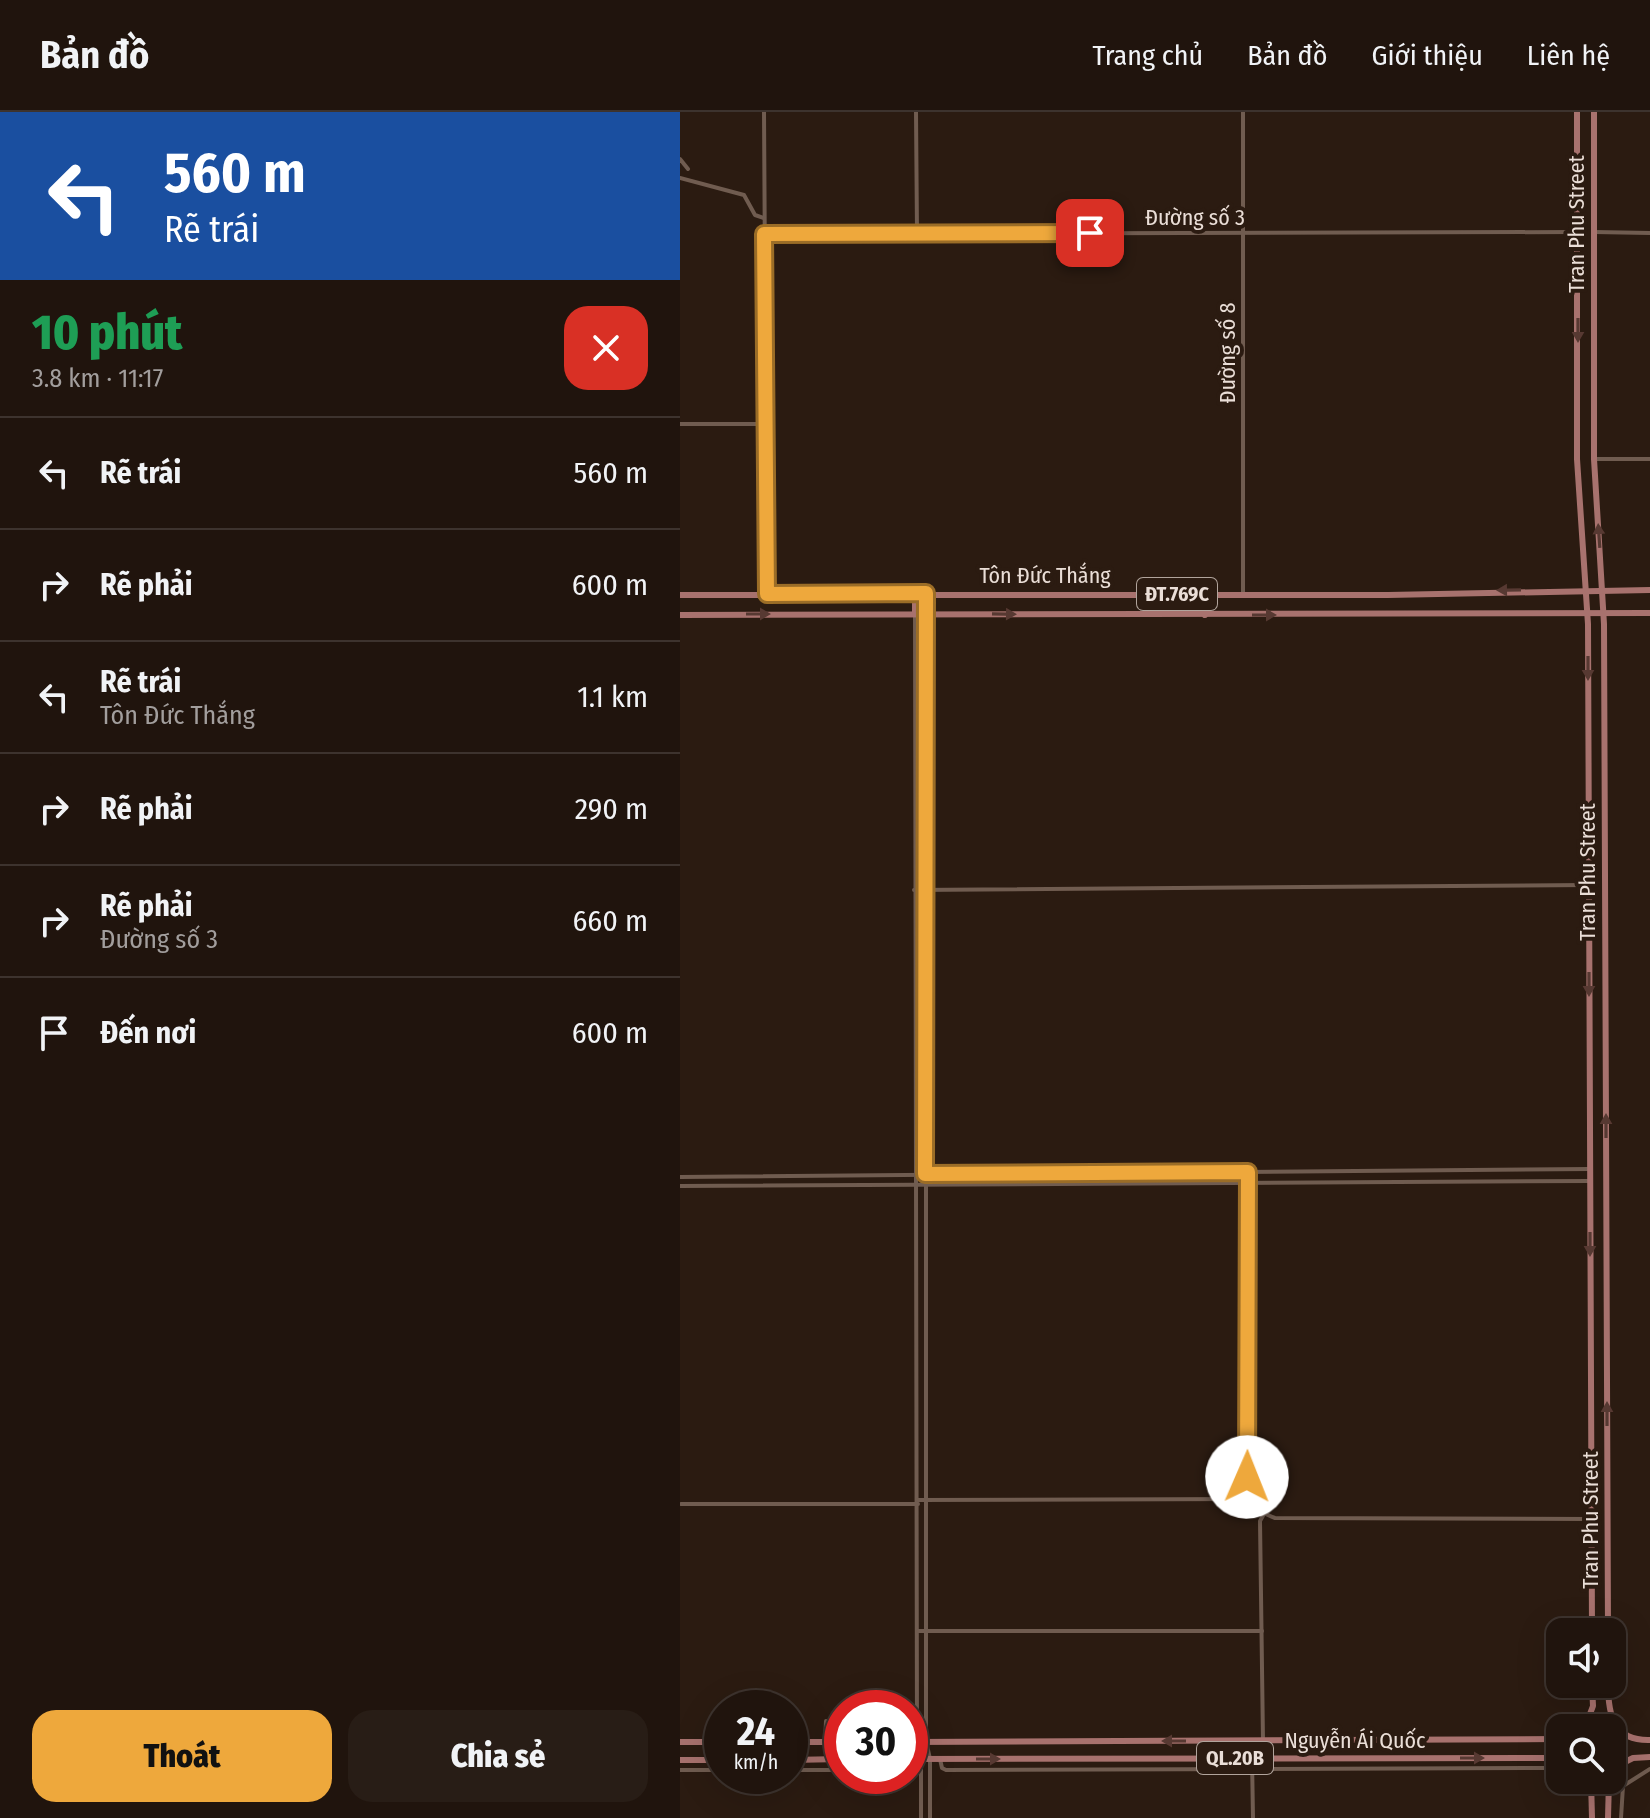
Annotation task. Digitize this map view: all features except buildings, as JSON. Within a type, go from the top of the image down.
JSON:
[{"type":"main road","name":"Tran Phu Street","points":[[1577,112],[1577,459],[1587,590],[1592,1618]]},
{"type":"main road","name":"Tran Phu Street","points":[[1594,112],[1594,459],[1604,614],[1608,1618]]},
{"type":"main road","points":[[1578,232],[1594,232]]},
{"type":"main road","points":[[1577,459],[1594,459]]},
{"type":"main road","name":"Tôn Đức Thắng","points":[[680,595],[1388,595],[1650,590]]},
{"type":"main road","points":[[915,593],[915,614]]},
{"type":"main road","points":[[926,593],[926,614]]},
{"type":"main road","points":[[1204,595],[1205,615]]},
{"type":"main road","points":[[1387,615],[1388,595]]},
{"type":"main road","name":"Tôn Đức Thắng","points":[[680,615],[1650,613]]},
{"type":"main road","points":[[1589,831],[1605,831]]},
{"type":"main road","points":[[1589,885],[1605,885]]},
{"type":"main road","points":[[1590,1169],[1606,1168]]},
{"type":"main road","points":[[1590,1181],[1606,1180]]},
{"type":"main road","points":[[1591,1467],[1607,1467]]},
{"type":"main road","points":[[1626,1736],[1650,1740]]},
{"type":"main road","name":"Nguyễn Ái Quốc","points":[[928,1741],[1546,1739]]},
{"type":"main road","points":[[680,1742],[704,1742]]},
{"type":"main road","points":[[1626,1763],[1633,1758],[1650,1757]]},
{"type":"main road","name":"Nguyễn Ái Quốc","points":[[930,1759],[1546,1758]]},
{"type":"main road","points":[[680,1760],[704,1760]]},
{"type":"main road","points":[[1591,1794],[1592,1818]]},
{"type":"main road","points":[[1608,1818],[1609,1794]]},
{"type":"street","points":[[764,112],[767,594]]},
{"type":"street","points":[[916,112],[917,233]]},
{"type":"street","name":"Đường số 8","points":[[1243,112],[1243,594]]},
{"type":"street","points":[[680,159],[688,169]]},
{"type":"street","points":[[680,178],[744,195],[755,215],[764,218]]},
{"type":"street","name":"Đường số 3","points":[[764,234],[1578,232]]},
{"type":"street","points":[[1594,232],[1650,233]]},
{"type":"street","points":[[680,424],[766,424]]},
{"type":"street","points":[[1594,459],[1650,459]]},
{"type":"street","points":[[915,614],[914,1184],[918,1502],[915,1690]]},
{"type":"street","points":[[926,614],[926,1690]]},
{"type":"street","points":[[915,765],[925,765]]},
{"type":"street","points":[[914,890],[1589,885]]},
{"type":"street","points":[[914,1035],[925,1035]]},
{"type":"street","points":[[680,1177],[1590,1169]]},
{"type":"street","points":[[1426,1171],[1427,1181]]},
{"type":"street","points":[[1248,1172],[1249,1499],[1257,1508],[1264,1514],[1288,1518],[1591,1519]]},
{"type":"street","points":[[1090,1173],[1091,1183]]},
{"type":"street","points":[[680,1186],[1590,1181]]},
{"type":"street","points":[[681,1504],[1249,1499]]},
{"type":"street","points":[[1263,1741],[1260,1521],[1264,1514]]},
{"type":"street","points":[[918,1631],[1262,1631]]},
{"type":"street","points":[[928,1750],[930,1818]]},
{"type":"street","points":[[1252,1758],[1253,1818]]},
{"type":"street","points":[[940,1759],[942,1768],[946,1770],[1546,1768]]},
{"type":"street","points":[[1621,1818],[1623,1786],[1650,1769]]},
{"type":"street","points":[[680,1770],[704,1770]]},
{"type":"street","points":[[921,1794],[921,1818]]},
{"type":"route","points":[[1090,233],[764,234],[767,594],[926,593],[925,1174],[1248,1172],[1247,1477]]}]
